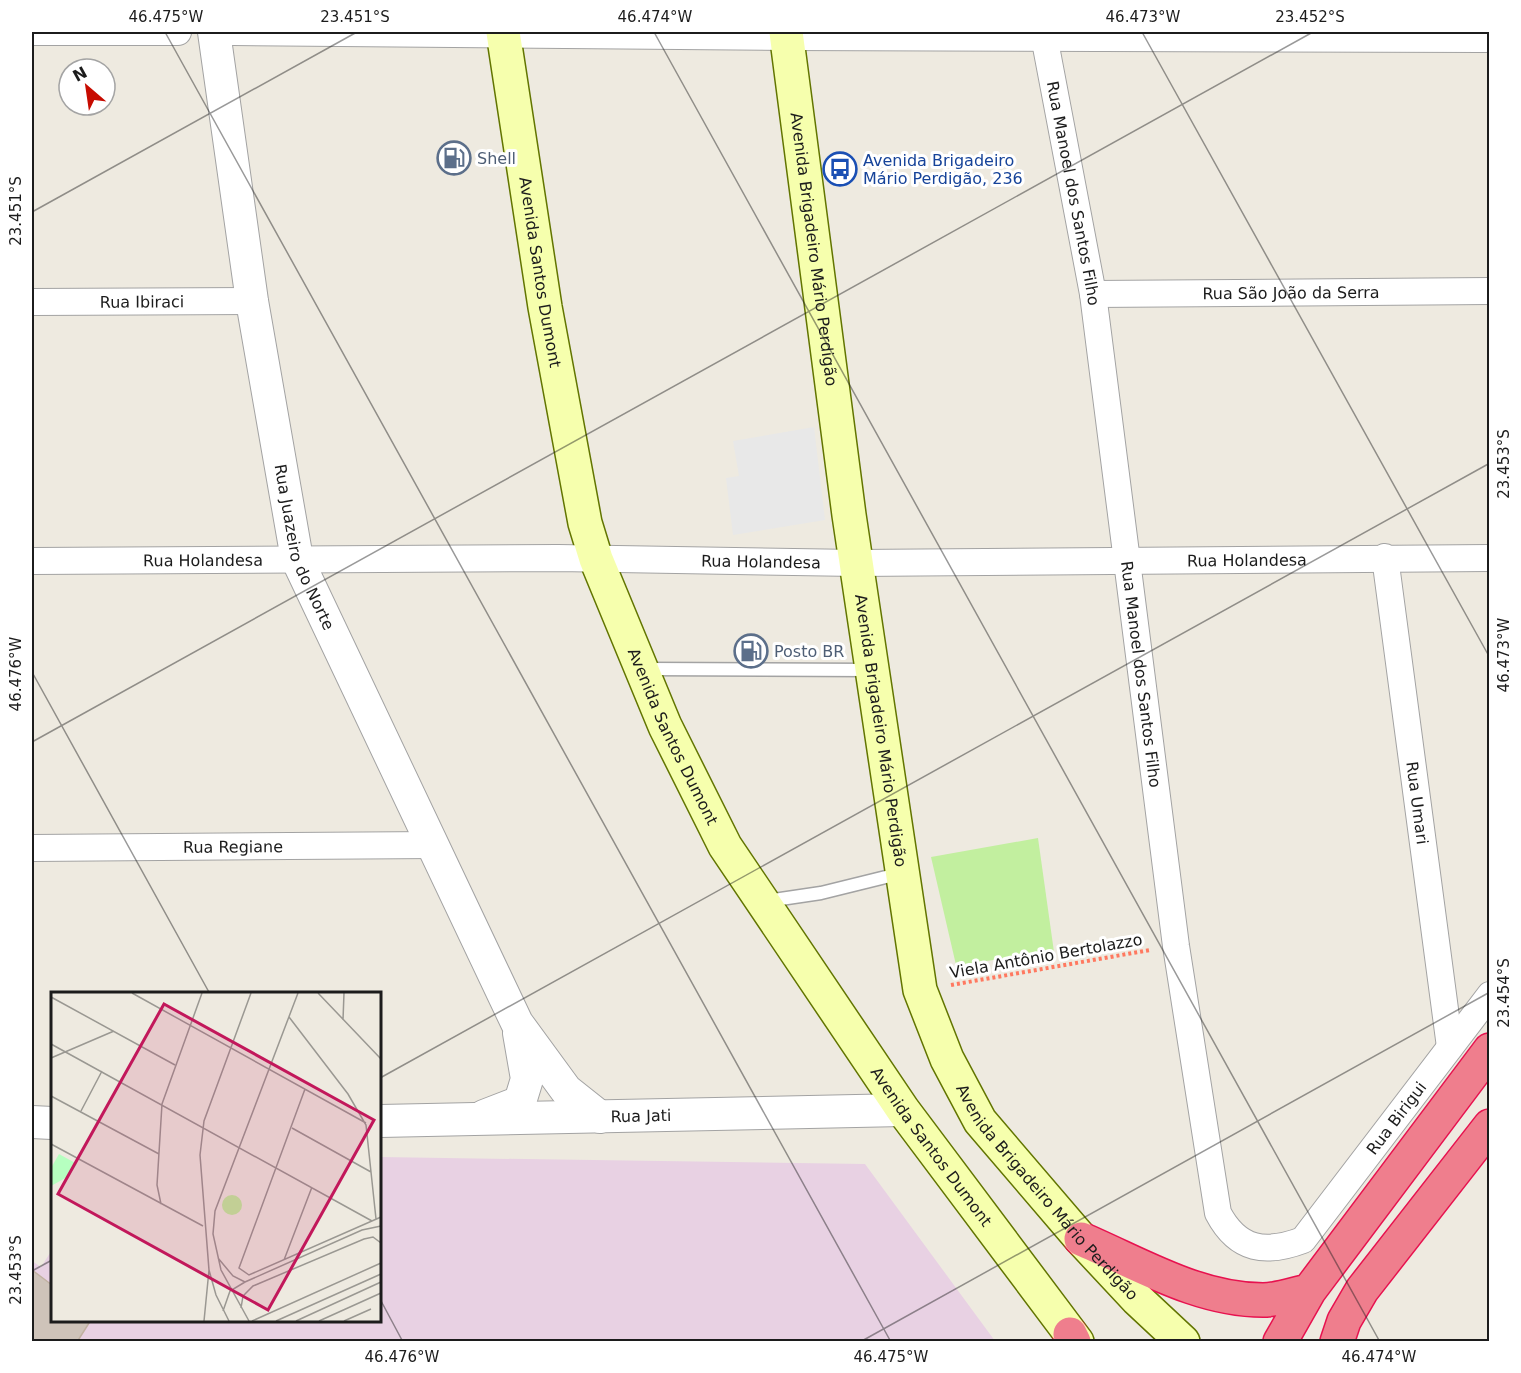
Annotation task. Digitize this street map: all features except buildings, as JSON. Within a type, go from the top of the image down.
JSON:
[{"type":"highway","points":[[1280,1341],[1309,1291],[1490,1050]]},
{"type":"highway","points":[[1337,1341],[1344,1321],[1362,1290],[1490,1126]]},
{"type":"highway","points":[[1081,1239],[1192,1289],[1220,1297],[1266,1300],[1309,1291]]},
{"type":"main road","name":"Avenida Santos Dumont","points":[[503,33],[547,319],[585,523],[596,559],[640,669],[665,726],[725,846],[903,1110],[1074,1339]]},
{"type":"main road","name":"Avenida Brigadeiro Mário Perdigão","points":[[786,34],[856,563],[920,990],[947,1059],[980,1121],[1081,1239],[1137,1299],[1183,1341]]},
{"type":"street","points":[[32,32],[178,32]]},
{"type":"street","name":"Rua Juazeiro do Norte","points":[[214,32],[252,301],[297,559],[435,845],[517,1023],[566,1089],[600,1118]]},
{"type":"street","points":[[232,32],[1484,37]]},
{"type":"street","name":"Rua Manoel dos Santos Filho","points":[[1044,36],[1093,294],[1176,946],[1218,1213],[1228,1232],[1250,1245],[1279,1249],[1303,1240]]},
{"type":"street","name":"Rua São João da Serra","points":[[1093,294],[1490,291]]},
{"type":"street","name":"Rua Ibiraci","points":[[32,302],[252,301]]},
{"type":"street","name":"Rua Holandesa","points":[[32,561],[596,559],[856,563],[1385,557],[1490,558]]},
{"type":"street","name":"Rua Umari","points":[[1385,557],[1450,1047]]},
{"type":"street","name":"Rua Regiane","points":[[32,849],[435,845]]},
{"type":"street","name":"Rua Birigui","points":[[1303,1240],[1490,996]]},
{"type":"street","name":"Rua Juazeiro do Norte","points":[[475,1119],[520,1102],[527,1079],[517,1023]]},
{"type":"street","name":"Rua Jati","points":[[381,1121],[903,1110]]},
{"type":"street","points":[[32,1122],[51,1123]]},
{"type":"lane","points":[[640,669],[872,670]]},
{"type":"lane","points":[[763,901],[821,893],[903,873]]},
{"type":"path","name":"Viela Antônio Bertolazzo","points":[[920,990],[1176,946]]},
{"type":"shaded area","points":[[814,427],[825,520],[733,535],[726,478],[739,476],[733,441]]},
{"type":"shaded area","points":[[381,1157],[865,1164],[995,1341],[32,1342],[32,1261],[41,1267],[51,1252],[51,1322],[381,1322]]},
{"type":"green space","points":[[1038,838],[1054,952],[956,965],[931,857]]},
{"type":"place","name":"Shell","points":[[454,158]]},
{"type":"place","name":"Avenida Brigadeiro Mário Perdigão, 236","points":[[840,169]]},
{"type":"place","name":"Posto BR","points":[[751,651]]}]
